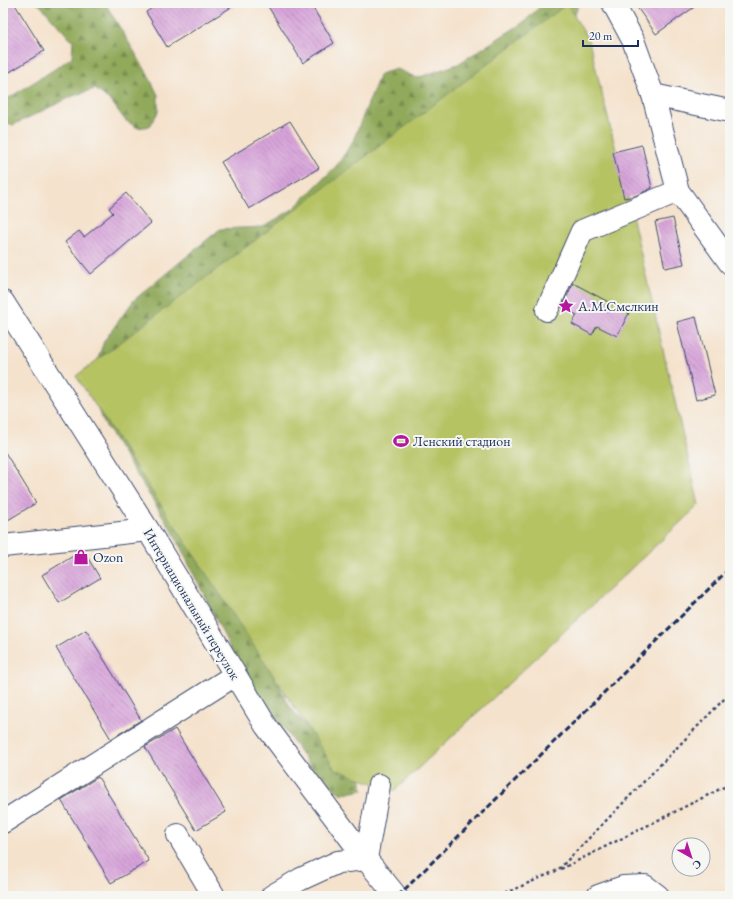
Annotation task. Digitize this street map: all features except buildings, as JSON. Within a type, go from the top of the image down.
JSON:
[{"type":"street","points":[[613,3],[633,40],[653,95],[678,191],[730,263]]},
{"type":"street","points":[[653,95],[730,111]]},
{"type":"street","points":[[547,310],[582,231],[678,191]]},
{"type":"street","name":"Интернациональный переулок","points":[[3,302],[148,530],[266,726],[366,859],[396,896]]},
{"type":"street","points":[[3,546],[148,530]]},
{"type":"street","points":[[3,822],[235,675]]},
{"type":"street","points":[[272,896],[301,878],[338,862],[366,859],[379,785]]},
{"type":"street","points":[[178,834],[214,896]]},
{"type":"street","points":[[598,896],[623,887],[645,886],[658,896]]},
{"type":"path","points":[[558,870],[730,694]]},
{"type":"path","points":[[499,896],[558,870],[730,784]]},
{"type":"green space","points":[[36,3],[105,3],[146,71],[158,95],[158,112],[150,126],[138,128],[125,120],[111,101],[95,89],[73,96],[13,125],[3,121],[4,101],[72,57],[73,42],[40,5]]},
{"type":"green space","points":[[544,3],[577,3],[578,7],[262,654],[290,707],[315,737],[360,776],[363,790],[342,794],[320,780],[285,730],[244,676],[173,532],[105,425],[88,388],[104,341],[134,300],[220,229],[263,227],[293,209],[338,164],[353,141],[380,74],[397,69],[417,78],[458,64],[524,22]]},
{"type":"green space","name":"Ленский стадион","points":[[567,4],[589,41],[631,211],[699,505],[394,791],[335,769],[76,376]]},
{"type":"railway","points":[[398,896],[730,568]]},
{"type":"place","name":"А.М.Смелкин","points":[[566,306]]},
{"type":"place","name":"Ленский стадион","points":[[401,441]]},
{"type":"place","name":"Ozon","points":[[81,557]]}]
